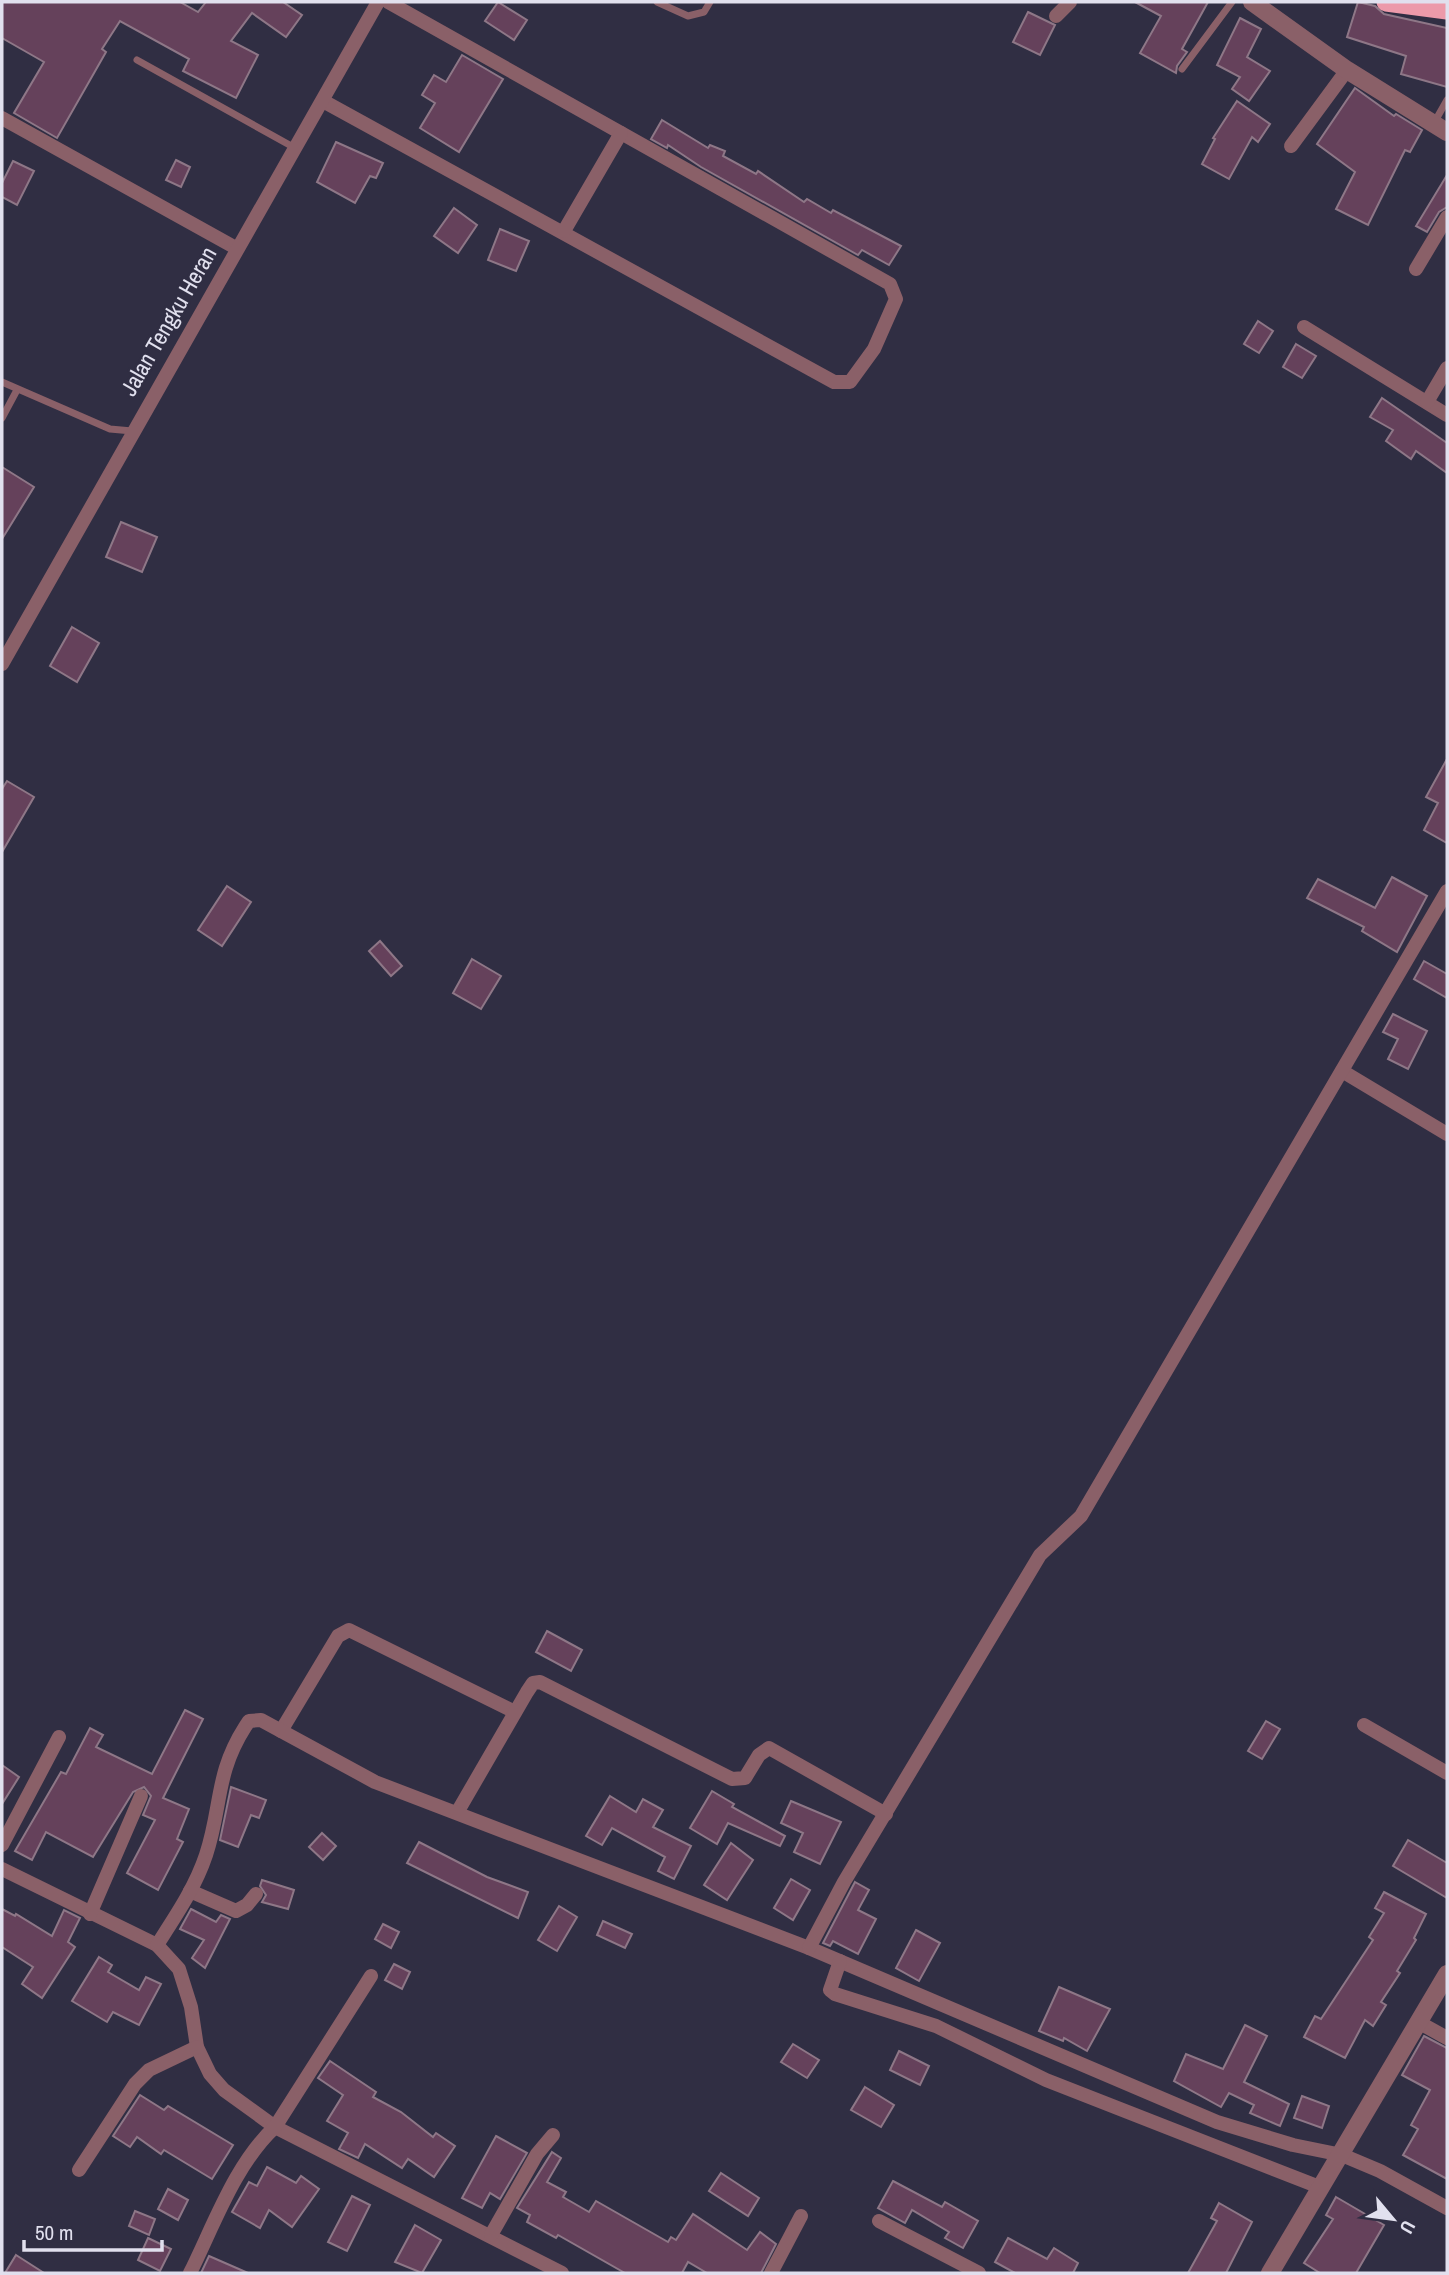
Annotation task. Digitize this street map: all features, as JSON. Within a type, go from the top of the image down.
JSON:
[{"type":"highway","points":[[1385,2],[1447,10]]},
{"type":"street","name":"Jalan Tengku Heran","points":[[2,664],[378,2]]},
{"type":"street","points":[[323,101],[564,231],[834,382],[850,383],[874,349],[896,299],[890,284],[388,2]]},
{"type":"street","points":[[1056,16],[1070,2]]},
{"type":"street","points":[[1252,2],[1347,70],[1441,128]]},
{"type":"street","points":[[1291,146],[1347,70]]},
{"type":"street","points":[[2,118],[236,248]]},
{"type":"street","points":[[564,231],[621,132]]},
{"type":"street","points":[[1416,269],[1447,216]]},
{"type":"street","points":[[1304,327],[1447,415]]},
{"type":"street","points":[[1427,402],[1447,368]]},
{"type":"street","points":[[809,1948],[1040,1555],[1081,1516],[1447,891]]},
{"type":"street","points":[[1342,1071],[1447,1134]]},
{"type":"street","points":[[281,1731],[338,1636],[349,1630],[515,1712]]},
{"type":"street","points":[[458,1811],[533,1683],[540,1682],[732,1779],[745,1778],[760,1755],[769,1748],[886,1814]]},
{"type":"street","points":[[157,1945],[190,1891],[206,1854],[224,1767],[238,1737],[249,1721],[255,1719],[268,1723],[375,1782],[458,1811],[639,1885],[809,1948],[836,1969],[1217,2122],[1293,2145],[1342,2155],[1380,2171],[1447,2208]]},
{"type":"street","points":[[1364,1726],[1447,1773]]},
{"type":"street","points":[[2,1845],[59,1737]]},
{"type":"street","points":[[90,1914],[141,1796]]},
{"type":"street","points":[[2,1869],[157,1945],[179,1969],[191,2007],[197,2047],[211,2074],[224,2090],[275,2127],[491,2235],[558,2272]]},
{"type":"street","points":[[190,1891],[236,1911],[247,1905],[256,1894]]},
{"type":"street","points":[[836,1969],[830,1990],[835,1994],[936,2026],[1059,2085],[1322,2188]]},
{"type":"street","points":[[1270,2273],[1447,1974]]},
{"type":"street","points":[[190,2273],[250,2158],[275,2127],[372,1976]]},
{"type":"street","points":[[1418,2022],[1447,2038]]},
{"type":"street","points":[[79,2170],[135,2084],[149,2070],[197,2047]]},
{"type":"street","points":[[491,2235],[537,2154],[553,2134]]},
{"type":"street","points":[[771,2273],[801,2216]]},
{"type":"street","points":[[879,2221],[979,2273]]},
{"type":"lane","points":[[657,2],[688,16],[704,12],[710,2]]},
{"type":"lane","points":[[1182,69],[1232,2]]},
{"type":"lane","points":[[136,60],[295,148]]},
{"type":"lane","points":[[1441,128],[1447,100]]},
{"type":"lane","points":[[2,382],[110,429],[132,431]]},
{"type":"lane","points":[[2,418],[17,390]]},
{"type":"building","points":[[2,2],[180,2],[198,12],[206,2],[283,2],[302,15],[286,37],[252,13],[231,41],[258,55],[236,98],[183,71],[189,59],[120,21],[102,49],[106,52],[57,138],[14,113],[44,62],[2,38]]},
{"type":"building","points":[[498,2],[527,20],[514,40],[485,21]]},
{"type":"building","points":[[1135,2],[1208,2],[1182,49],[1187,52],[1177,66],[1176,73],[1140,53],[1161,16]]},
{"type":"building","points":[[1358,2],[1375,6],[1384,14],[1447,28],[1447,87],[1401,74],[1406,56],[1347,37]]},
{"type":"building","points":[[1028,12],[1055,25],[1040,55],[1013,42]]},
{"type":"building","points":[[1240,18],[1261,29],[1247,57],[1270,71],[1249,101],[1232,89],[1240,77],[1217,65]]},
{"type":"building","points":[[462,55],[503,79],[459,152],[420,128],[435,103],[422,95],[434,75],[446,82]]},
{"type":"building","points":[[1355,88],[1394,116],[1396,114],[1422,130],[1410,152],[1405,150],[1368,225],[1336,209],[1355,172],[1317,144]]},
{"type":"building","points":[[1237,101],[1270,124],[1258,142],[1252,137],[1229,179],[1202,164],[1215,139],[1213,138]]},
{"type":"building","points":[[662,120],[708,148],[710,145],[725,151],[723,156],[756,174],[758,171],[804,202],[807,199],[831,213],[833,210],[901,246],[889,265],[862,250],[858,255],[701,167],[668,145],[667,148],[651,139]]},
{"type":"building","points":[[336,142],[383,163],[376,178],[370,176],[355,203],[317,182]]},
{"type":"building","points":[[176,160],[190,167],[181,187],[166,180]]},
{"type":"building","points":[[13,161],[34,171],[17,205],[2,197],[2,183]]},
{"type":"building","points":[[1447,175],[1447,207],[1439,212],[1427,232],[1416,226]]},
{"type":"building","points":[[454,208],[477,225],[458,253],[434,236]]},
{"type":"building","points":[[500,229],[529,241],[516,271],[488,260]]},
{"type":"building","points":[[1258,321],[1273,331],[1259,353],[1244,344]]},
{"type":"building","points":[[1296,344],[1316,356],[1302,378],[1283,367]]},
{"type":"building","points":[[1382,398],[1447,443],[1447,473],[1416,451],[1411,459],[1386,441],[1393,430],[1370,417]]},
{"type":"building","points":[[2,467],[34,487],[2,539]]},
{"type":"building","points":[[121,522],[157,537],[142,572],[106,557]]},
{"type":"building","points":[[72,627],[99,643],[77,682],[50,666]]},
{"type":"building","points":[[1447,759],[1447,843],[1424,830],[1438,803],[1426,797]]},
{"type":"building","points":[[7,781],[34,797],[2,852],[2,789]]},
{"type":"building","points":[[1392,877],[1427,896],[1397,952],[1362,931],[1364,927],[1307,898],[1318,879],[1375,908]]},
{"type":"building","points":[[227,886],[251,902],[222,946],[198,930]]},
{"type":"building","points":[[380,941],[402,966],[391,976],[369,951]]},
{"type":"building","points":[[472,959],[501,976],[481,1009],[453,993]]},
{"type":"building","points":[[1424,961],[1447,974],[1447,998],[1414,979]]},
{"type":"building","points":[[1393,1014],[1427,1031],[1408,1069],[1388,1059],[1398,1039],[1383,1032]]},
{"type":"building","points":[[547,1631],[582,1650],[571,1671],[536,1652]]},
{"type":"building","points":[[185,1710],[203,1719],[163,1798],[189,1809],[177,1839],[183,1842],[158,1890],[127,1873],[155,1820],[143,1815],[151,1796],[144,1787],[133,1792],[93,1857],[46,1832],[32,1860],[15,1851],[61,1772],[66,1774],[90,1728],[103,1735],[96,1747],[152,1774]]},
{"type":"building","points":[[1266,1721],[1280,1729],[1262,1759],[1248,1751]]},
{"type":"building","points":[[2,1765],[19,1777],[2,1804]]},
{"type":"building","points":[[231,1787],[266,1800],[259,1818],[251,1815],[238,1847],[220,1840]]},
{"type":"building","points":[[712,1791],[734,1804],[732,1807],[785,1836],[780,1846],[728,1823],[717,1844],[690,1828]]},
{"type":"building","points":[[610,1796],[636,1812],[643,1799],[663,1810],[653,1827],[691,1846],[674,1879],[658,1871],[665,1857],[612,1828],[602,1845],[586,1836]]},
{"type":"building","points":[[791,1801],[841,1822],[820,1864],[794,1852],[803,1833],[781,1823]]},
{"type":"building","points":[[322,1833],[336,1846],[323,1860],[309,1847]]},
{"type":"building","points":[[1408,1840],[1447,1863],[1447,1898],[1393,1866]]},
{"type":"building","points":[[419,1842],[487,1877],[528,1892],[518,1918],[407,1863]]},
{"type":"building","points":[[731,1843],[753,1860],[727,1900],[704,1885]]},
{"type":"building","points":[[791,1879],[810,1890],[793,1920],[774,1908]]},
{"type":"building","points":[[262,1880],[294,1890],[288,1909],[262,1902],[266,1895],[260,1886]]},
{"type":"building","points":[[855,1882],[869,1890],[858,1910],[876,1919],[858,1954],[833,1941],[830,1946],[823,1943]]},
{"type":"building","points":[[1384,1892],[1426,1914],[1414,1938],[1416,1940],[1397,1971],[1400,1973],[1381,2002],[1386,2005],[1373,2026],[1365,2020],[1345,2058],[1304,2037],[1315,2016],[1321,2019],[1373,1940],[1369,1937],[1384,1913],[1375,1908]]},
{"type":"building","points":[[559,1906],[577,1917],[557,1951],[538,1940]]},
{"type":"building","points":[[2,1909],[15,1916],[16,1914],[52,1936],[64,1910],[80,1918],[68,1942],[75,1947],[42,1998],[22,1984],[33,1967],[2,1947]]},
{"type":"building","points":[[191,1909],[216,1922],[221,1915],[230,1919],[205,1968],[192,1958],[204,1940],[180,1929]]},
{"type":"building","points":[[603,1921],[632,1934],[625,1948],[597,1935]]},
{"type":"building","points":[[383,1924],[399,1932],[391,1948],[375,1939]]},
{"type":"building","points":[[916,1930],[940,1943],[919,1981],[896,1968]]},
{"type":"building","points":[[99,1957],[112,1965],[108,1972],[139,1990],[146,1977],[161,1984],[139,2025],[113,2012],[107,2022],[72,2001]]},
{"type":"building","points":[[394,1964],[410,1972],[402,1989],[385,1980]]},
{"type":"building","points":[[1059,1987],[1110,2009],[1087,2051],[1064,2038],[1063,2041],[1039,2031]]},
{"type":"building","points":[[1245,2025],[1267,2036],[1244,2082],[1289,2104],[1280,2126],[1250,2113],[1254,2105],[1229,2093],[1221,2107],[1174,2081],[1186,2054],[1223,2069]]},
{"type":"building","points":[[1424,2036],[1447,2048],[1447,2179],[1403,2155],[1418,2129],[1411,2125],[1430,2090],[1402,2075]]},
{"type":"building","points":[[793,2044],[819,2060],[807,2078],[781,2062]]},
{"type":"building","points":[[899,2051],[929,2066],[920,2085],[890,2070]]},
{"type":"building","points":[[330,2061],[376,2092],[373,2097],[401,2112],[433,2137],[436,2133],[455,2146],[434,2177],[408,2159],[402,2168],[365,2144],[358,2158],[339,2149],[348,2133],[327,2121],[343,2095],[318,2078]]},
{"type":"building","points":[[865,2087],[894,2105],[881,2127],[851,2110]]},
{"type":"building","points":[[140,2095],[164,2110],[168,2106],[233,2145],[212,2179],[164,2150],[161,2154],[137,2137],[130,2147],[113,2136]]},
{"type":"building","points":[[1302,2096],[1329,2106],[1322,2128],[1294,2118]]},
{"type":"building","points":[[496,2136],[527,2153],[500,2199],[490,2193],[482,2208],[462,2198]]},
{"type":"building","points":[[552,2152],[561,2158],[547,2182],[566,2192],[563,2197],[589,2212],[596,2201],[668,2242],[671,2237],[676,2240],[693,2214],[747,2250],[760,2232],[776,2244],[761,2273],[707,2273],[688,2262],[682,2273],[625,2273],[558,2235],[556,2238],[527,2222],[530,2215],[517,2208]]},
{"type":"building","points":[[267,2167],[296,2183],[301,2176],[319,2189],[292,2227],[269,2210],[260,2228],[232,2212],[249,2182],[257,2186]]},
{"type":"building","points":[[721,2173],[759,2198],[748,2216],[709,2191]]},
{"type":"building","points":[[893,2181],[942,2207],[945,2202],[978,2221],[963,2248],[945,2238],[949,2232],[912,2210],[905,2223],[878,2208]]},
{"type":"building","points":[[168,2189],[188,2200],[178,2220],[158,2209]]},
{"type":"building","points":[[352,2196],[370,2205],[347,2251],[328,2242]]},
{"type":"building","points":[[1336,2197],[1384,2225],[1356,2273],[1320,2273],[1304,2263],[1333,2219],[1326,2215]]},
{"type":"building","points":[[1219,2203],[1252,2222],[1226,2273],[1188,2273],[1217,2221],[1211,2218]]},
{"type":"building","points":[[135,2211],[155,2219],[149,2235],[129,2226]]},
{"type":"building","points":[[415,2225],[441,2240],[422,2273],[395,2262]]},
{"type":"building","points":[[148,2238],[171,2249],[160,2271],[138,2260]]},
{"type":"building","points":[[1008,2238],[1047,2259],[1054,2248],[1078,2263],[1073,2273],[1015,2273],[995,2262]]},
{"type":"building","points":[[16,2255],[44,2273],[5,2273]]},
{"type":"building","points":[[209,2256],[248,2273],[201,2273]]}]
